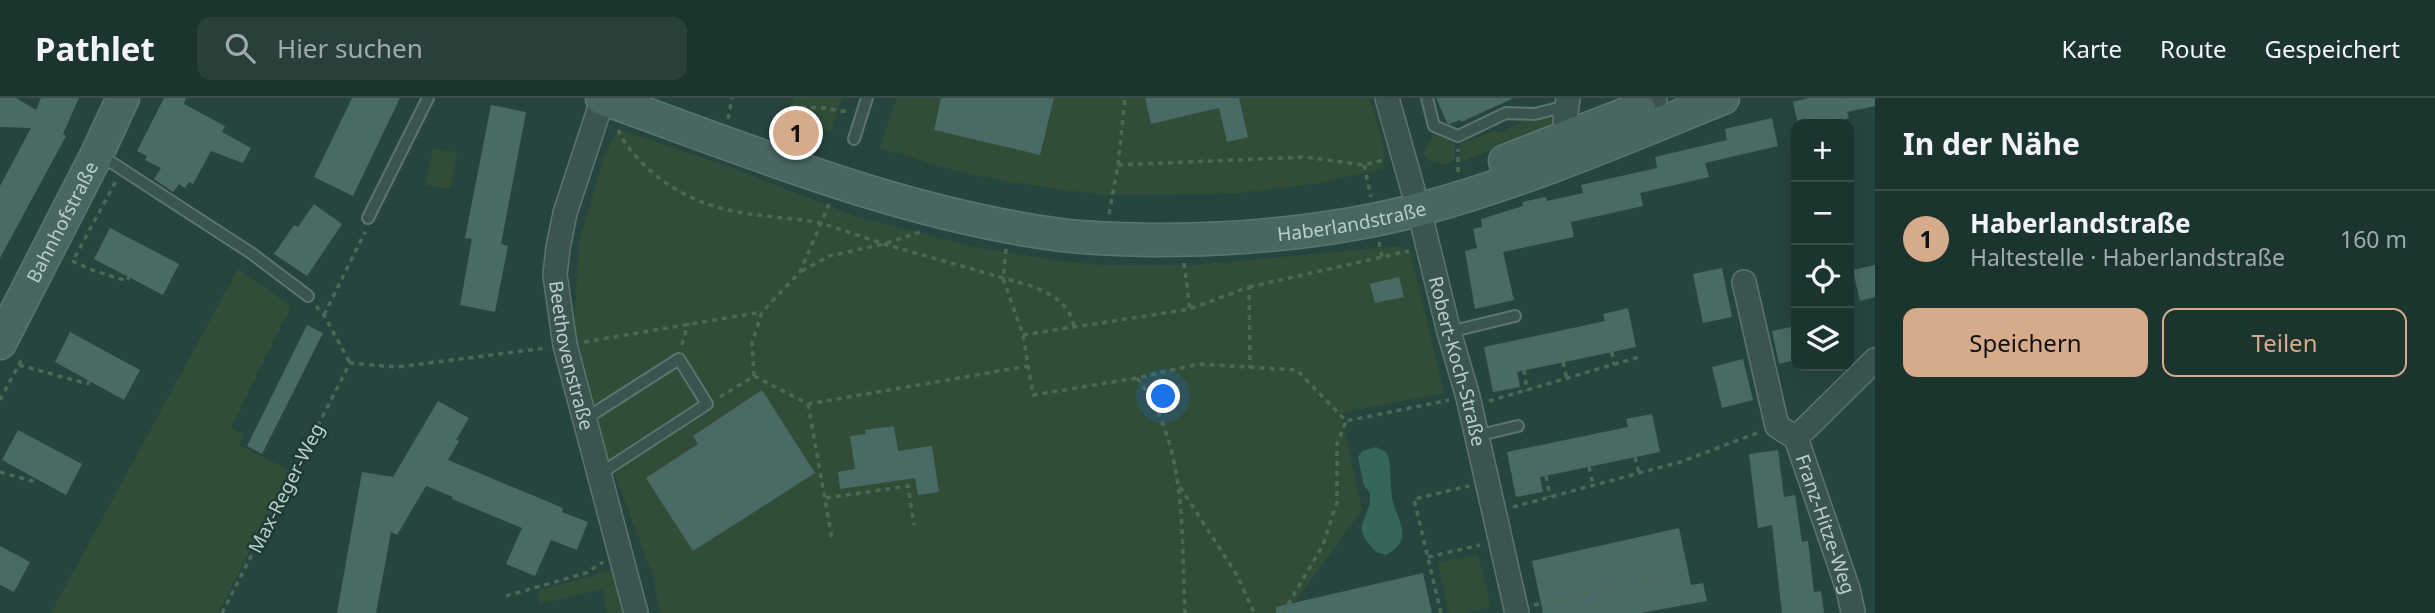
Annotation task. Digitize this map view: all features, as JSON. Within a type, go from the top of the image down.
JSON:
[{"type":"street","name":"Bahnhofstraße","points":[[14,354],[110,162],[123,98]]},
{"type":"street","name":"Haberlandstraße","points":[[603,98],[837,182],[958,216],[1061,235],[1181,240],[1281,235],[1416,200],[1491,188],[1723,98]]},
{"type":"street","name":"Beethovenstraße","points":[[603,98],[569,200],[555,275],[565,345],[636,613]]},
{"type":"street","name":"Haberlandstraße","points":[[660,98],[800,150],[922,189],[1012,208],[1108,220],[1180,222],[1346,204],[1416,200],[1458,177],[1484,170],[1567,113],[1659,100]]},
{"type":"street","name":"Robert-Koch-Straße","points":[[1387,98],[1469,402],[1517,611]]},
{"type":"street","name":"Franz-Hitze-Weg","points":[[1744,282],[1786,432],[1848,589],[1853,612]]},
{"type":"street","points":[[1786,432],[1875,360]]},
{"type":"lane","points":[[369,218],[428,98]]},
{"type":"lane","points":[[854,139],[867,98]]},
{"type":"lane","points":[[1427,98],[1434,125],[1458,136],[1506,113],[1567,113]]},
{"type":"lane","points":[[110,162],[251,253],[308,296]]},
{"type":"lane","points":[[1449,332],[1515,316]]},
{"type":"lane","points":[[583,420],[679,359],[707,404],[598,475]]},
{"type":"lane","points":[[1476,436],[1518,426]]},
{"type":"path","points":[[603,98],[627,149],[681,193],[724,209],[821,223],[1003,278],[1058,298],[1072,318],[1074,326]]},
{"type":"path","points":[[1108,220],[1118,165],[1125,98]]},
{"type":"path","points":[[791,107],[825,108],[862,115]]},
{"type":"path","points":[[1458,136],[1458,177]]},
{"type":"path","points":[[1118,165],[1305,157],[1364,165],[1403,156]]},
{"type":"path","points":[[110,162],[72,261],[127,281],[129,277]]},
{"type":"path","points":[[800,272],[837,182]]},
{"type":"path","points":[[754,376],[752,343],[762,312],[800,272],[829,256],[884,244],[958,216]]},
{"type":"path","points":[[324,315],[366,231],[369,218]]},
{"type":"path","points":[[1009,226],[1003,278],[1023,335],[1033,395],[1137,378],[1198,364],[1297,370],[1346,421]]},
{"type":"path","points":[[1181,240],[1190,309]]},
{"type":"path","points":[[1023,335],[1190,309],[1249,287],[1428,247]]},
{"type":"path","points":[[1249,287],[1250,368]]},
{"type":"path","points":[[308,296],[324,315],[350,363],[397,367],[565,345],[762,312]]},
{"type":"path","points":[[679,359],[688,323]]},
{"type":"path","points":[[1612,352],[1614,365]]},
{"type":"path","points":[[0,400],[14,354],[88,384],[89,381]]},
{"type":"path","points":[[1346,421],[1527,391],[1639,357]]},
{"type":"path","points":[[1563,362],[1567,380]]},
{"type":"path","name":"Max-Reger-Weg","points":[[222,613],[350,363]]},
{"type":"path","points":[[754,376],[808,404],[1028,366]]},
{"type":"path","points":[[1524,370],[1527,391]]},
{"type":"path","points":[[707,404],[754,376]]},
{"type":"path","points":[[1137,378],[1150,394],[1163,423],[1179,485],[1185,613]]},
{"type":"path","points":[[808,404],[832,539]]},
{"type":"path","points":[[1283,613],[1324,545],[1337,502],[1337,444],[1346,421]]},
{"type":"path","points":[[1494,512],[1786,432]]},
{"type":"path","points":[[1635,457],[1639,473]]},
{"type":"path","points":[[1589,467],[1593,485]]},
{"type":"path","points":[[0,472],[33,481],[34,478]]},
{"type":"path","points":[[1546,476],[1550,497]]},
{"type":"path","points":[[1441,613],[1414,499],[1486,482]]},
{"type":"path","points":[[1179,485],[1237,575],[1254,613]]},
{"type":"path","points":[[826,498],[908,486],[914,525]]},
{"type":"path","points":[[1428,557],[1500,540]]},
{"type":"path","points":[[506,596],[586,573],[620,551]]},
{"type":"path","points":[[1517,611],[1662,578]]},
{"type":"shaded area","points":[[794,98],[842,98],[831,132],[788,116]]},
{"type":"shaded area","points":[[897,98],[1145,98],[1151,124],[1219,108],[1227,141],[1239,98],[1369,98],[1384,152],[1383,169],[1314,184],[1229,194],[1100,195],[1010,182],[953,170],[880,148]]},
{"type":"shaded area","points":[[1556,113],[1556,126],[1460,162],[1460,144],[1492,132],[1505,132],[1527,118],[1535,120]]},
{"type":"shaded area","points":[[618,129],[729,167],[855,216],[971,246],[1060,261],[1104,265],[1195,265],[1400,246],[1410,252],[1444,393],[1341,413],[1362,510],[1287,613],[660,613],[653,576],[597,427],[574,331],[579,242],[604,157]]},
{"type":"shaded area","points":[[1433,134],[1455,143],[1455,161],[1445,165],[1428,160],[1424,154]]},
{"type":"shaded area","points":[[433,148],[457,153],[450,189],[426,185]]},
{"type":"shaded area","points":[[238,269],[291,306],[231,427],[244,434],[239,445],[291,471],[218,613],[51,613]]},
{"type":"shaded area","points":[[1376,447],[1386,452],[1389,459],[1392,498],[1402,529],[1400,542],[1386,555],[1376,552],[1365,539],[1361,528],[1370,503],[1370,493],[1364,486],[1358,457],[1362,451]]},
{"type":"shaded area","points":[[1478,554],[1491,607],[1467,613],[1449,613],[1438,563]]},
{"type":"shaded area","points":[[614,570],[626,613],[607,613],[603,589],[538,604],[539,590]]},
{"type":"building","points":[[0,98],[16,98],[36,110],[41,98],[79,98],[63,134],[66,136],[0,258],[0,186],[31,128],[0,127]]},
{"type":"building","points":[[164,98],[186,98],[184,104],[225,126],[222,132],[251,148],[243,163],[211,151],[193,184],[189,182],[185,188],[179,184],[173,192],[154,179],[161,168],[145,160],[147,156],[137,151]]},
{"type":"building","points":[[352,98],[400,98],[353,196],[314,177]]},
{"type":"building","points":[[941,98],[1054,98],[1040,155],[934,130]]},
{"type":"building","points":[[1145,98],[1239,98],[1248,137],[1227,142],[1219,108],[1151,124]]},
{"type":"building","points":[[1436,98],[1514,98],[1461,122],[1460,120],[1450,124],[1447,123]]},
{"type":"building","points":[[1808,98],[1875,98],[1875,106],[1847,112],[1849,118],[1845,119],[1797,119],[1793,102]]},
{"type":"building","points":[[491,105],[526,112],[501,244],[508,246],[495,312],[460,305],[472,239],[465,238]]},
{"type":"building","points":[[1772,118],[1778,146],[1705,163],[1709,177],[1640,193],[1643,206],[1571,222],[1574,237],[1503,252],[1514,300],[1475,309],[1465,251],[1477,248],[1473,229],[1482,227],[1481,219],[1523,206],[1522,202],[1546,197],[1547,201],[1583,193],[1581,185],[1657,168],[1655,157],[1727,140],[1725,129]]},
{"type":"building","points":[[314,204],[342,224],[307,276],[274,254],[294,225],[298,227]]},
{"type":"building","points":[[110,228],[179,264],[163,295],[94,259]]},
{"type":"building","points":[[1875,265],[1875,297],[1860,301],[1854,270]]},
{"type":"building","points":[[1722,268],[1732,317],[1703,323],[1693,274]]},
{"type":"building","points":[[1399,277],[1404,297],[1375,303],[1370,284]]},
{"type":"building","points":[[1628,308],[1636,347],[1517,372],[1520,387],[1493,392],[1484,347],[1605,321],[1603,314]]},
{"type":"building","points":[[307,325],[323,333],[262,454],[247,446]]},
{"type":"building","points":[[1791,327],[1791,361],[1779,364],[1772,331]]},
{"type":"building","points":[[70,332],[140,370],[124,400],[55,362]]},
{"type":"building","points":[[1743,359],[1753,400],[1722,408],[1712,367]]},
{"type":"building","points":[[762,390],[815,473],[693,551],[646,478],[698,444],[693,436]]},
{"type":"building","points":[[438,401],[469,418],[448,460],[563,508],[562,512],[588,522],[577,550],[551,540],[535,576],[506,564],[522,528],[426,486],[397,535],[391,532],[376,613],[337,613],[362,472],[393,477]]},
{"type":"building","points":[[1652,414],[1660,452],[1540,477],[1543,492],[1516,497],[1507,452],[1628,427],[1626,419]]},
{"type":"building","points":[[894,426],[898,451],[932,446],[939,492],[918,495],[915,478],[840,489],[838,472],[855,469],[850,436],[866,434],[865,430]]},
{"type":"building","points":[[18,430],[82,464],[66,495],[2,460]]},
{"type":"building","points":[[1778,450],[1784,497],[1795,495],[1802,542],[1808,541],[1814,592],[1821,591],[1824,613],[1782,613],[1772,525],[1758,528],[1749,454]]},
{"type":"building","points":[[1679,528],[1691,585],[1703,583],[1707,601],[1640,613],[1543,613],[1532,561]]},
{"type":"building","points":[[0,546],[30,562],[14,592],[0,585]]},
{"type":"building","points":[[1423,573],[1432,613],[1276,613],[1276,607]]},
{"type":"place","name":"Haberlandstraße","points":[[796,133]]}]
